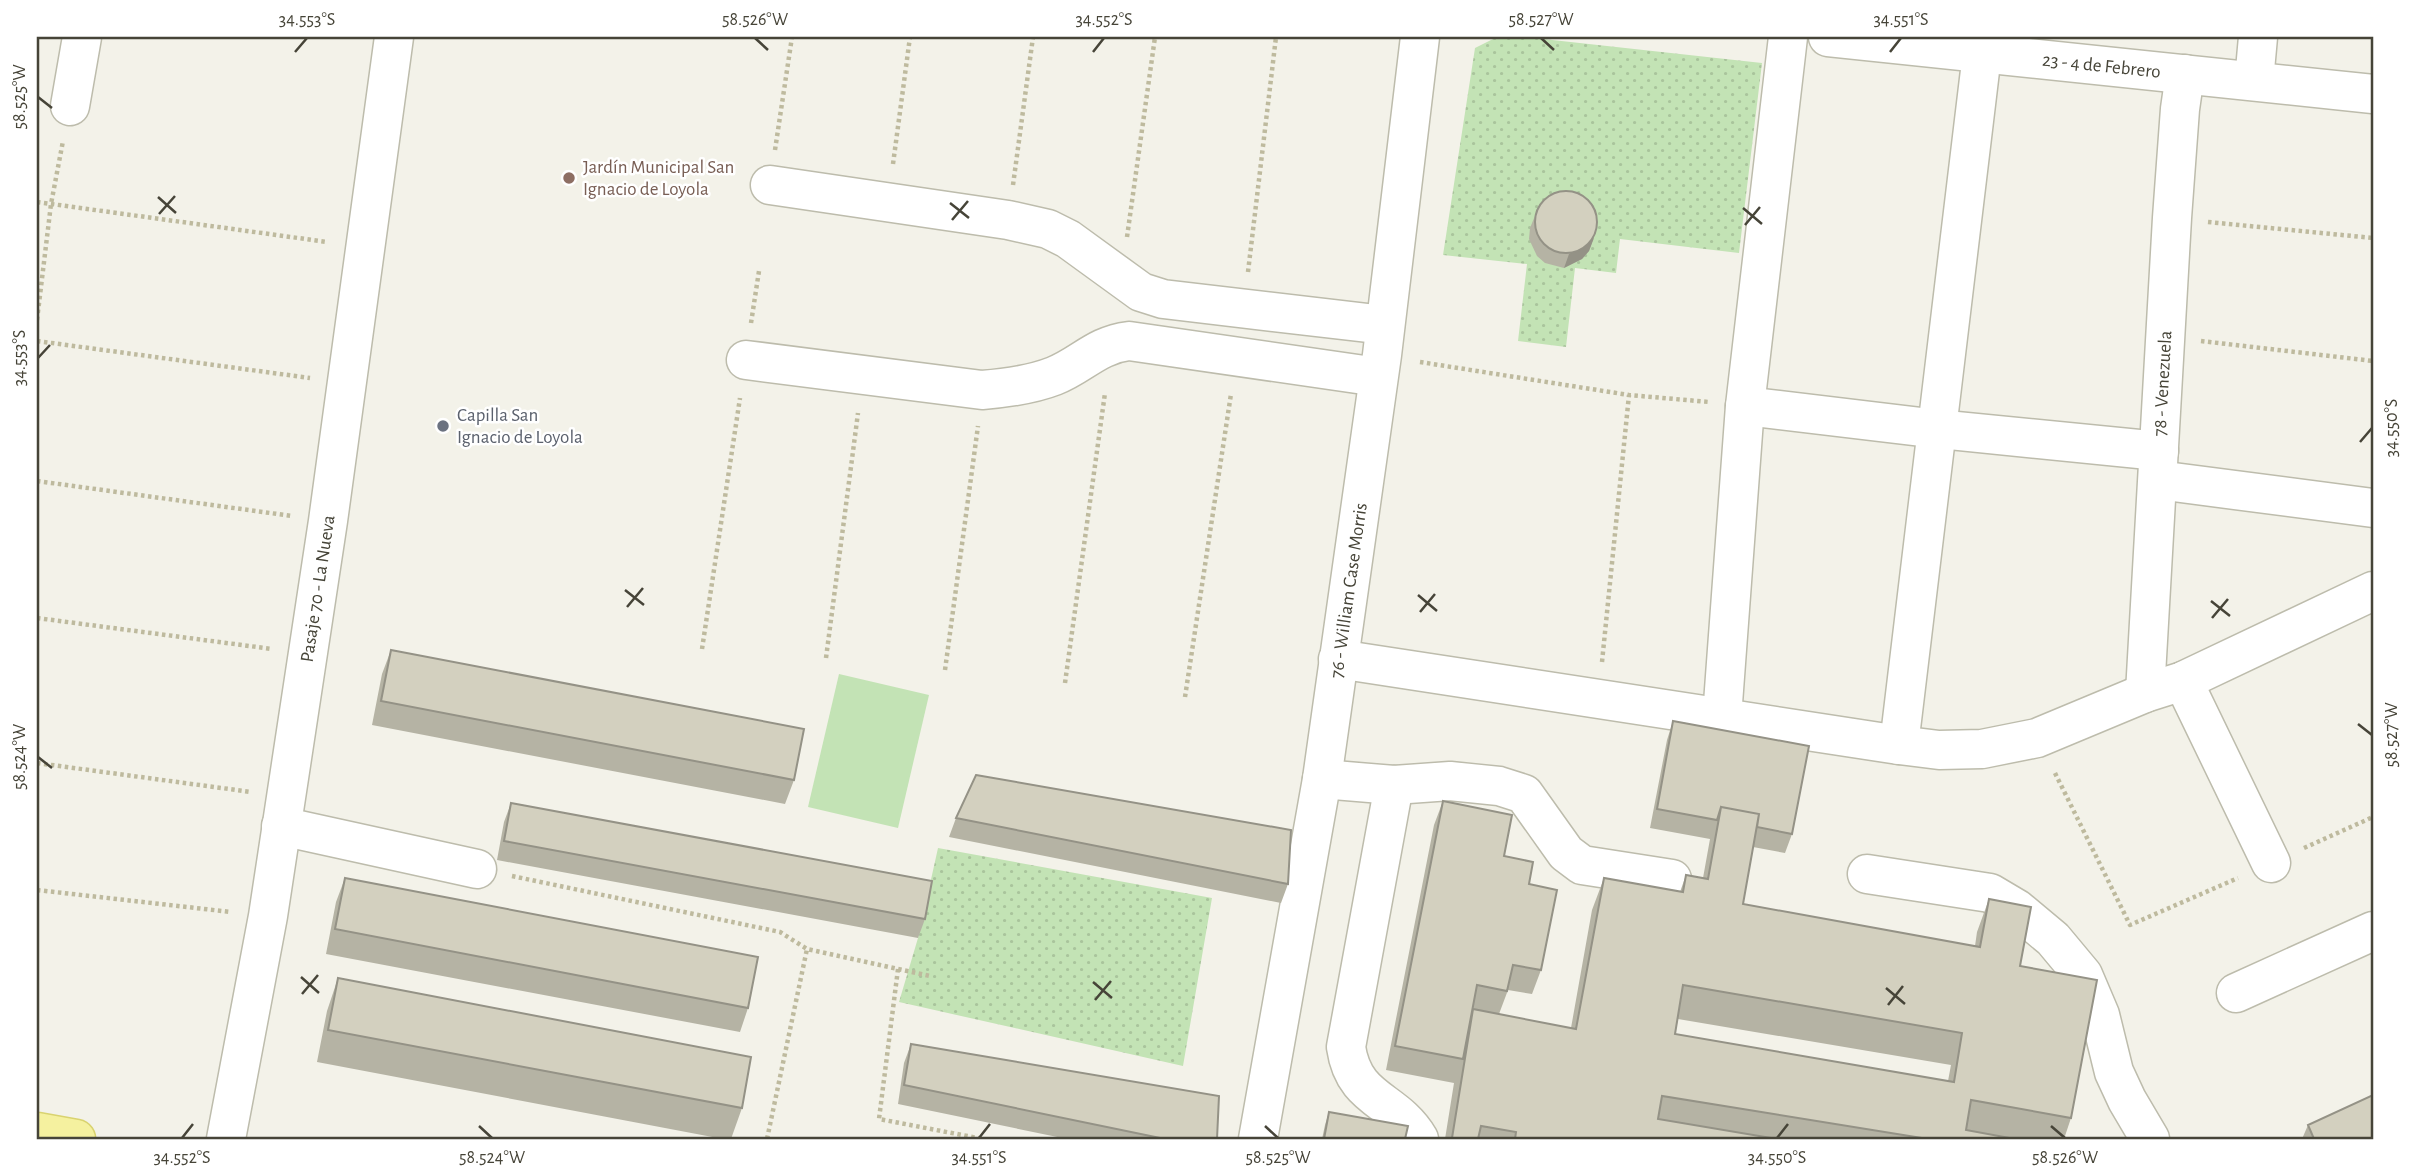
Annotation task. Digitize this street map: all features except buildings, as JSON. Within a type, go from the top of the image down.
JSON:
[{"type":"main road","points":[[37,1132],[76,1139]]},
{"type":"street","points":[[70,106],[82,37]]},
{"type":"street","name":"Pasaje 70 - La Nueva","points":[[226,1139],[268,916],[308,654],[394,37]]},
{"type":"street","name":"76 - William Case Morris","points":[[1258,1139],[1322,779],[1382,352],[1420,37]]},
{"type":"street","points":[[1723,717],[1745,405],[1788,37]]},
{"type":"street","name":"23 - 4 de Febrero","points":[[1828,37],[2373,94]]},
{"type":"street","points":[[2254,81],[2258,37]]},
{"type":"street","points":[[1899,745],[1982,54]]},
{"type":"street","name":"78 - Venezuela","points":[[2145,693],[2172,218],[2185,74]]},
{"type":"street","points":[[770,185],[1008,220],[1048,229],[1068,239],[1141,292],[1163,299],[1244,308],[1382,352]]},
{"type":"street","points":[[746,360],[982,390],[1016,387],[1055,376],[1111,344],[1129,341],[1237,357],[1382,352]]},
{"type":"street","points":[[1745,405],[1938,429],[2159,466],[2373,508]]},
{"type":"street","points":[[1338,659],[1899,745],[1939,750],[1982,749],[2038,738],[2145,693],[2183,681],[2373,592]]},
{"type":"street","points":[[2183,681],[2272,863]]},
{"type":"street","points":[[1322,779],[1394,785],[1450,781],[1499,786],[1524,794],[1566,853],[1582,865],[1672,879]]},
{"type":"street","points":[[1394,785],[1346,1047],[1349,1066],[1363,1088],[1411,1125],[1419,1139]]},
{"type":"street","points":[[284,811],[477,869]]},
{"type":"street","points":[[1867,874],[1990,893],[2017,909],[2053,939],[2083,975],[2100,1015],[2114,1072],[2150,1139]]},
{"type":"street","points":[[2236,993],[2373,931]]},
{"type":"path","points":[[770,185],[792,37]]},
{"type":"path","points":[[887,202],[911,37]]},
{"type":"path","points":[[1008,220],[1033,37]]},
{"type":"path","points":[[1121,278],[1154,37]]},
{"type":"path","points":[[1244,308],[1276,37]]},
{"type":"path","points":[[37,320],[51,204],[70,106]]},
{"type":"path","points":[[37,202],[366,248]]},
{"type":"path","points":[[2172,218],[2373,238]]},
{"type":"path","points":[[702,649],[759,271]]},
{"type":"path","points":[[2165,337],[2373,361]]},
{"type":"path","points":[[37,341],[346,383]]},
{"type":"path","points":[[1065,683],[1111,344]]},
{"type":"path","points":[[1382,352],[1446,367],[1629,395],[1745,405]]},
{"type":"path","points":[[1185,697],[1237,357]]},
{"type":"path","points":[[826,658],[863,374]]},
{"type":"path","points":[[946,670],[982,390]]},
{"type":"path","points":[[1599,698],[1629,395]]},
{"type":"path","points":[[37,481],[328,521]]},
{"type":"path","points":[[37,618],[308,654]]},
{"type":"path","points":[[2038,738],[2130,925]]},
{"type":"path","points":[[37,763],[284,811]]},
{"type":"path","points":[[477,869],[780,932],[807,949],[930,976]]},
{"type":"path","points":[[37,890],[268,916]]},
{"type":"path","points":[[767,1139],[807,949]]},
{"type":"path","points":[[898,968],[879,1119],[983,1139]]},
{"type":"green space","points":[[1497,37],[1525,37],[1762,63],[1739,253],[1620,239],[1616,273],[1575,268],[1566,347],[1518,341],[1527,264],[1443,255],[1475,48]]},
{"type":"green space","points":[[839,674],[929,695],[898,828],[808,807]]},
{"type":"green space","points":[[938,848],[1212,898],[1183,1066],[899,1002],[918,938]]},
{"type":"place","name":"Jardín Municipal San Ignacio de Loyola","points":[[569,178]]},
{"type":"place","name":"Capilla San Ignacio de Loyola","points":[[443,426]]}]
